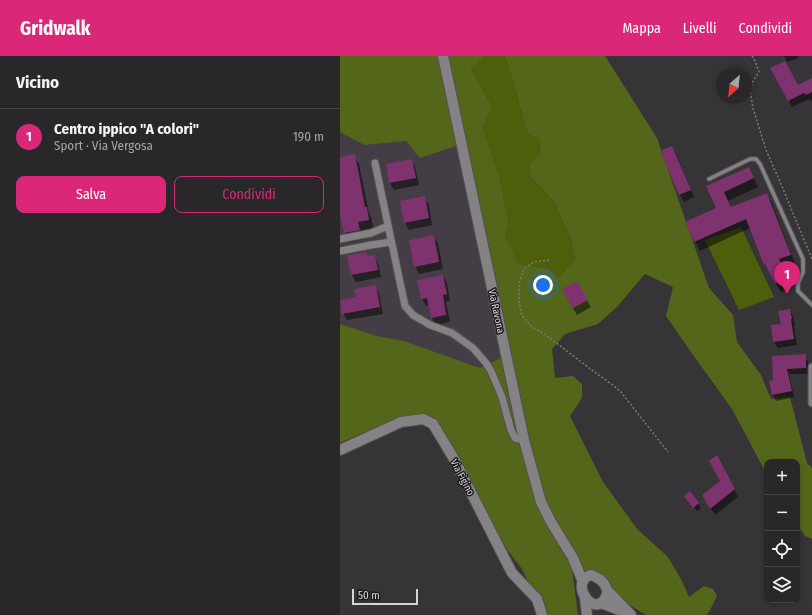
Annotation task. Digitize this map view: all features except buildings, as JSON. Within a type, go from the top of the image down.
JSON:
[{"type":"street","name":"Via Ravona","points":[[443,56],[524,440],[541,502],[550,522],[587,578]]},
{"type":"street","points":[[375,164],[405,306],[413,315],[430,325],[452,333],[473,348],[491,371],[502,397],[510,430],[514,438],[524,440]]},
{"type":"street","points":[[340,239],[371,233],[388,226]]},
{"type":"street","points":[[340,251],[391,242]]},
{"type":"street","points":[[812,367],[812,403]]},
{"type":"street","name":"Via Figino","points":[[340,450],[401,422],[423,419],[432,424],[454,459],[512,573],[537,599],[542,615]]},
{"type":"street","points":[[587,615],[585,598],[582,590],[587,578],[596,576],[630,615]]},
{"type":"street","points":[[587,615],[604,601],[608,591]]},
{"type":"street","points":[[585,598],[593,604],[599,604],[630,615]]},
{"type":"lane","points":[[709,179],[750,159],[756,159],[760,164],[803,259],[803,272],[798,283],[798,291],[812,305]]},
{"type":"path","points":[[752,56],[759,72],[753,81],[750,91],[753,108],[766,150],[812,259]]},
{"type":"path","points":[[549,260],[534,262],[524,269],[518,284],[518,302],[522,316],[532,327],[546,335],[621,392],[668,452]]},
{"type":"shaded area","points":[[340,132],[364,145],[406,140],[420,158],[456,145],[503,357],[480,368],[404,341],[377,336],[340,324]]},
{"type":"green space","points":[[340,56],[485,56],[471,69],[492,106],[483,128],[500,179],[509,224],[505,235],[518,264],[549,269],[558,278],[575,259],[571,240],[554,202],[529,175],[530,163],[540,154],[539,138],[528,134],[507,61],[504,56],[605,56],[657,138],[709,288],[733,315],[737,342],[761,375],[771,399],[790,397],[807,463],[812,468],[812,539],[805,536],[800,528],[800,459],[764,459],[764,469],[732,409],[666,316],[673,287],[645,274],[617,307],[598,324],[565,334],[552,349],[555,378],[573,376],[582,384],[582,398],[570,416],[603,482],[638,530],[668,557],[682,581],[689,597],[704,586],[713,589],[717,596],[708,614],[646,615],[572,569],[578,615],[544,615],[522,569],[508,551],[434,418],[402,416],[340,443],[340,324],[377,336],[404,341],[480,368],[503,357],[456,146],[420,158],[406,141],[364,145],[340,132]]},
{"type":"green space","points":[[485,56],[504,56],[507,61],[528,134],[539,138],[540,155],[530,163],[529,175],[554,202],[571,240],[575,259],[558,278],[549,269],[518,265],[505,235],[509,224],[500,179],[483,128],[492,106],[471,69]]},
{"type":"green space","points":[[741,227],[774,297],[739,310],[705,240]]},
{"type":"place","name":"Centro ippico \"A colori\"","points":[[787,294]]}]
